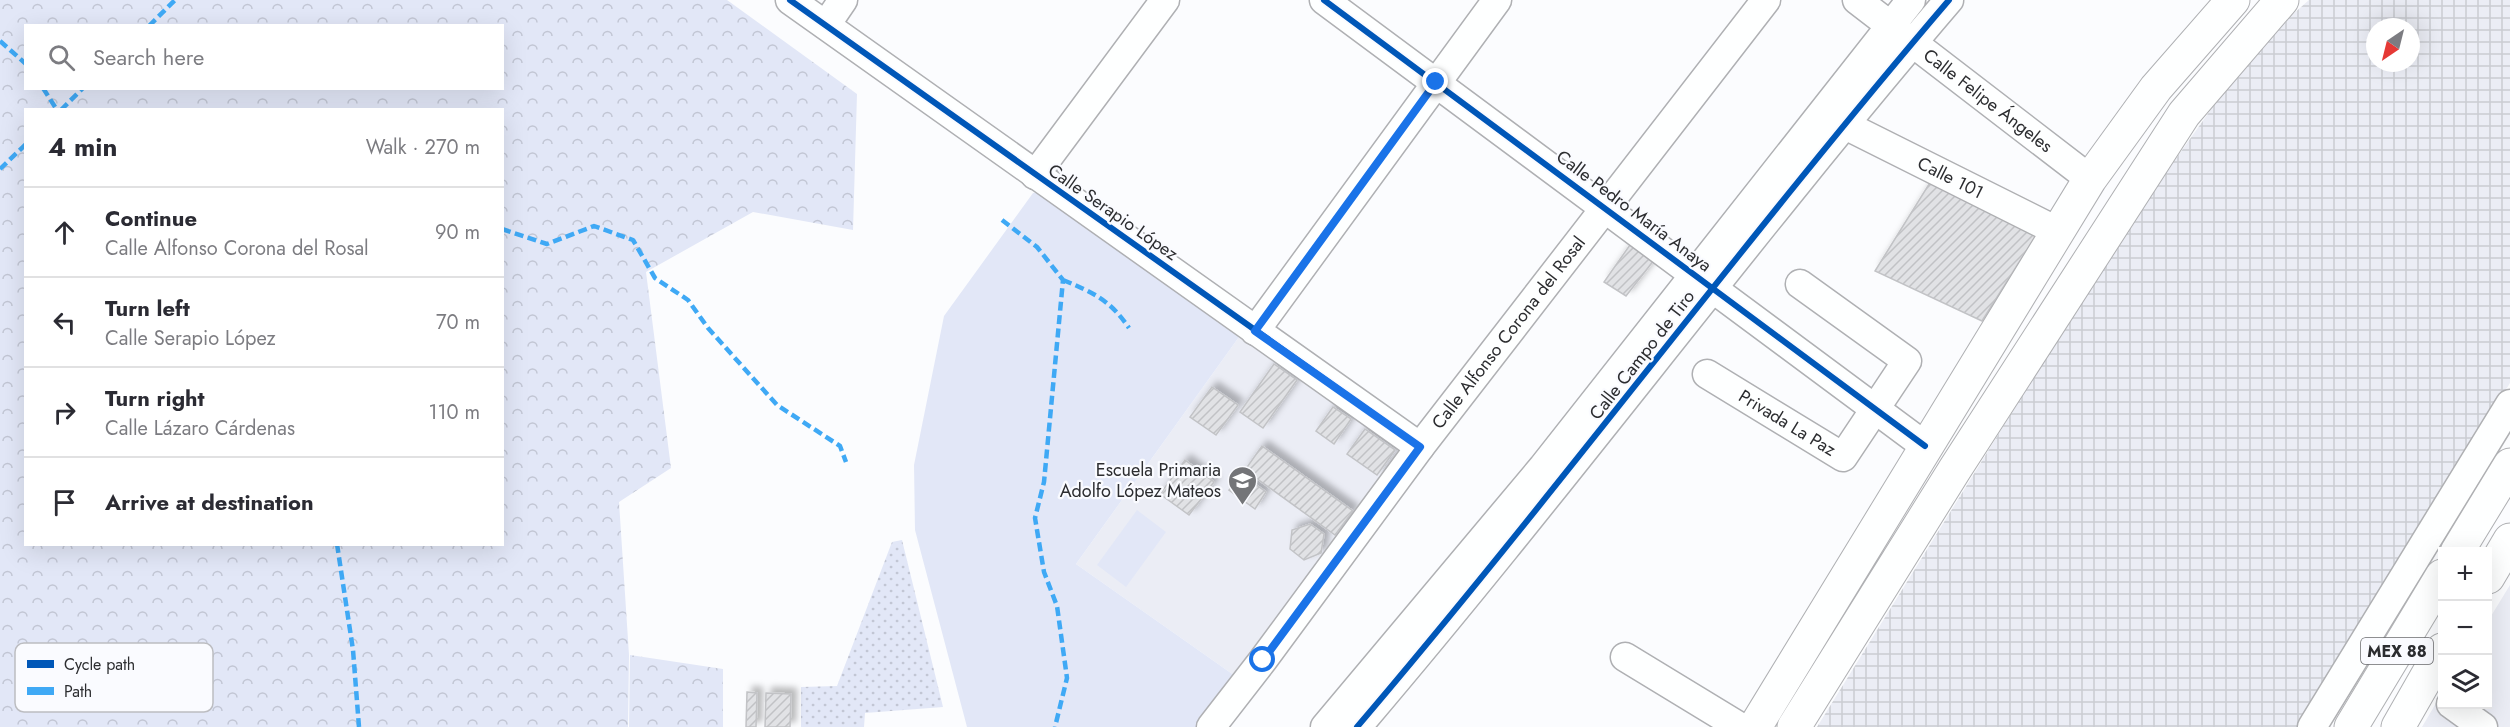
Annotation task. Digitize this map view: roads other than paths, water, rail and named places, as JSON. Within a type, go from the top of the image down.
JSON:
[{"type":"main road","points":[[1755,727],[2090,179],[2156,88],[2233,0]]},
{"type":"main road","points":[[1794,727],[1955,469],[2184,114],[2282,0]]},
{"type":"main road","points":[[2460,547],[2510,465]]},
{"type":"main road","points":[[2492,569],[2510,540]]},
{"type":"main road","name":"MEX 88","points":[[2350,727],[2438,583]]},
{"type":"main road","name":"MEX 88","points":[[2398,727],[2432,692],[2441,655]]},
{"type":"street","name":"Calle Serapio López","points":[[790,0],[1420,447]]},
{"type":"street","points":[[826,25],[843,0]]},
{"type":"street","points":[[1035,175],[1165,0]]},
{"type":"street","name":"Calle Pedro María Anaya","points":[[1324,0],[1925,446]]},
{"type":"street","points":[[1255,331],[1497,0]]},
{"type":"street","name":"Calle Alfonso Corona del Rosal","points":[[1211,727],[1420,447],[1607,209],[1766,0]]},
{"type":"street","name":"Calle Felipe Ángeles","points":[[1857,0],[2090,179]]},
{"type":"street","name":"Calle Campo de Tiro","points":[[1357,727],[1429,624],[1703,282],[1890,25],[1911,0]]},
{"type":"street","name":"Calle Campo de Tiro","points":[[1703,282],[1845,125],[1949,0]]},
{"type":"street","name":"Calle 101","points":[[1845,125],[2057,231]]},
{"type":"street","name":"Privada La Paz","points":[[1707,374],[1843,457],[1907,361],[1800,284]]},
{"type":"street","points":[[2312,727],[2510,404]]},
{"type":"street","name":"Calle Campo de Tiro","points":[[1325,727],[1429,624]]},
{"type":"street","points":[[1625,657],[1740,727]]},
{"type":"street","points":[[2457,709],[2483,727]]},
{"type":"place","name":"Escuela Primaria Adolfo López Mateos","points":[[1242,506]]}]
